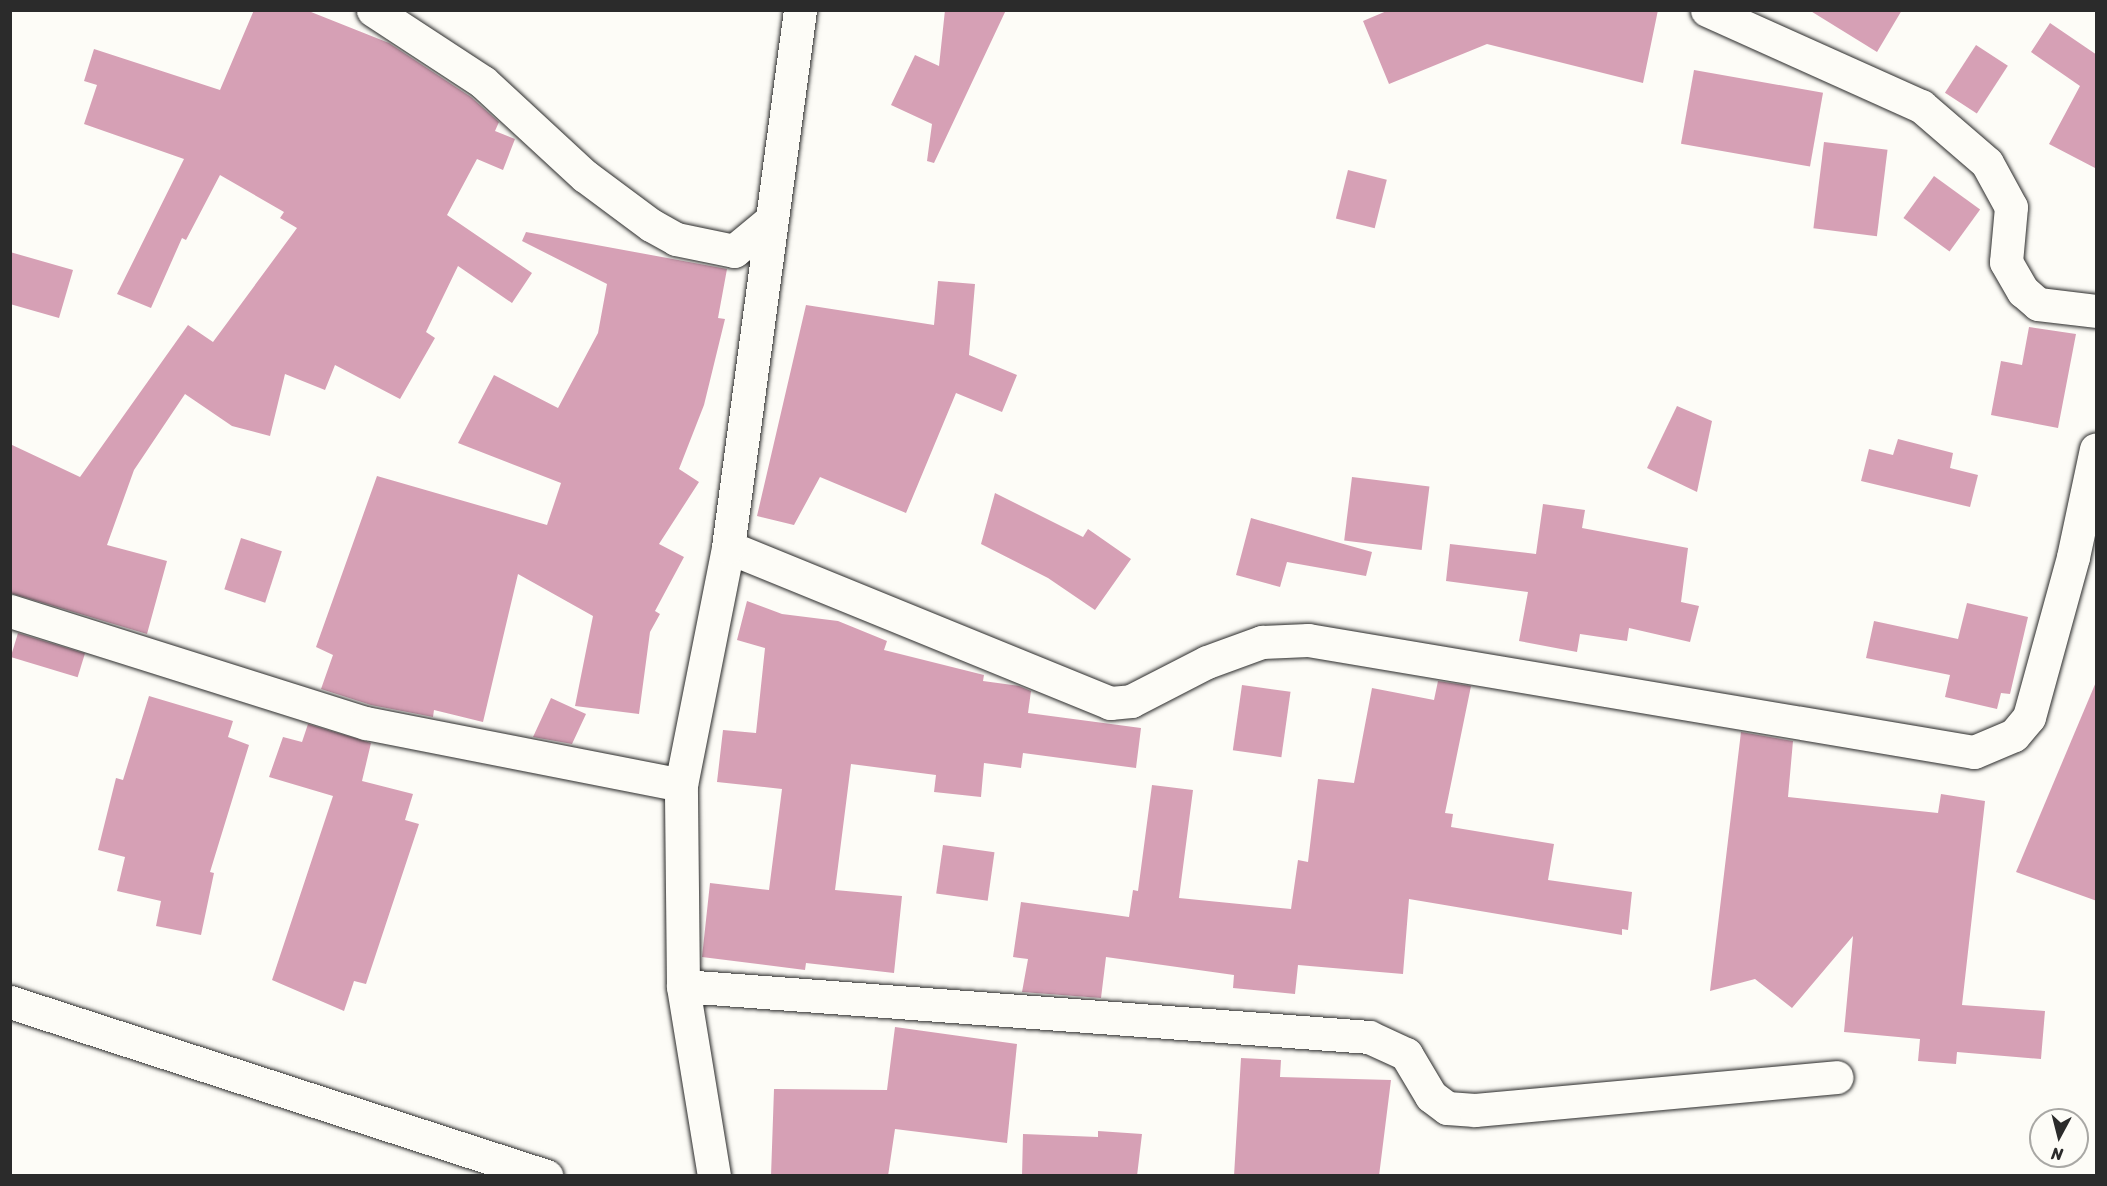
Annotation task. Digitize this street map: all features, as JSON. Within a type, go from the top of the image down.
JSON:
[{"type":"street","points":[[373,10],[483,82],[585,176],[676,239],[734,251],[769,222]]},
{"type":"street","points":[[714,1176],[683,986],[681,785],[728,547],[769,222],[800,10]]},
{"type":"street","points":[[1707,10],[1921,106],[1987,163],[2011,207],[2006,262],[2023,291],[2038,304],[2097,311]]},
{"type":"street","points":[[728,547],[1110,703],[1131,701],[1207,662],[1262,642],[1308,640],[1974,752],[2014,735],[2029,717],[2073,557],[2097,449]]},
{"type":"street","points":[[10,611],[366,723],[681,785]]},
{"type":"street","points":[[683,986],[1369,1037],[1406,1054],[1431,1096],[1457,1108],[1836,1077]]},
{"type":"street","points":[[10,1002],[546,1176]]},
{"type":"building","points":[[254,10],[306,10],[389,43],[471,97],[499,122],[495,131],[515,139],[503,170],[477,159],[447,215],[532,273],[512,303],[458,266],[426,332],[435,338],[400,399],[335,365],[325,390],[285,374],[270,436],[232,426],[185,394],[134,470],[107,545],[167,561],[147,634],[10,593],[10,444],[80,477],[188,325],[213,342],[297,228],[280,218],[284,212],[220,175],[186,240],[182,238],[151,308],[117,294],[184,159],[84,124],[97,85],[84,81],[94,49],[220,90]]},
{"type":"building","points":[[945,10],[1006,10],[934,163],[927,161],[932,124],[891,105],[915,55],[939,66]]},
{"type":"building","points":[[1389,10],[1658,10],[1643,83],[1487,44],[1389,84],[1363,21]]},
{"type":"building","points":[[1809,10],[1902,10],[1877,52]]},
{"type":"building","points":[[2050,23],[2097,55],[2097,169],[2049,144],[2080,86],[2031,52]]},
{"type":"building","points":[[1976,45],[2008,66],[1977,114],[1945,93]]},
{"type":"building","points":[[1694,70],[1823,93],[1810,167],[1681,144]]},
{"type":"building","points":[[1824,142],[1888,150],[1877,236],[1813,228]]},
{"type":"building","points":[[1348,170],[1387,180],[1375,228],[1336,219]]},
{"type":"building","points":[[1934,176],[1980,210],[1950,252],[1903,218]]},
{"type":"building","points":[[526,232],[727,269],[718,318],[725,319],[704,405],[679,469],[699,482],[659,544],[684,557],[655,611],[660,614],[650,632],[639,714],[575,706],[593,616],[518,574],[483,722],[434,710],[433,717],[371,705],[321,689],[333,655],[316,647],[377,476],[547,525],[561,483],[458,443],[494,375],[558,408],[598,333],[607,284],[522,241]]},
{"type":"building","points":[[10,252],[73,270],[59,318],[10,304]]},
{"type":"building","points":[[938,281],[975,284],[969,355],[1017,375],[1002,412],[956,393],[906,513],[820,477],[794,525],[757,516],[806,305],[934,325]]},
{"type":"building","points":[[2029,327],[2076,334],[2058,428],[1991,415],[2001,361],[2022,365]]},
{"type":"building","points":[[1677,406],[1712,421],[1697,492],[1647,468]]},
{"type":"building","points":[[1898,439],[1953,453],[1950,468],[1978,475],[1970,507],[1861,481],[1869,449],[1893,455]]},
{"type":"building","points":[[1352,477],[1429,487],[1422,550],[1344,541]]},
{"type":"building","points":[[995,493],[1083,537],[1088,529],[1131,559],[1095,610],[1048,578],[981,544]]},
{"type":"building","points":[[1543,504],[1585,510],[1582,528],[1688,548],[1681,602],[1699,606],[1690,642],[1629,628],[1627,641],[1580,634],[1577,652],[1519,641],[1528,592],[1446,581],[1450,544],[1536,554]]},
{"type":"building","points":[[1251,518],[1372,552],[1366,576],[1287,562],[1280,587],[1236,575]]},
{"type":"building","points":[[241,538],[282,551],[265,603],[224,589]]},
{"type":"building","points":[[747,601],[782,614],[838,621],[887,641],[884,650],[984,675],[983,681],[1019,686],[1031,691],[1028,713],[1141,728],[1136,768],[1023,753],[1021,768],[984,763],[981,797],[934,792],[936,775],[851,764],[835,890],[902,896],[894,973],[806,963],[805,970],[702,957],[710,883],[769,890],[782,789],[717,782],[723,730],[756,733],[765,648],[737,640]]},
{"type":"building","points":[[1967,603],[2028,617],[2010,694],[2001,693],[1997,709],[1945,697],[1950,675],[1866,658],[1874,621],[1958,639]]},
{"type":"building","points":[[18,633],[85,653],[78,677],[11,657]]},
{"type":"building","points":[[1438,681],[1471,686],[1445,813],[1453,814],[1451,827],[1554,844],[1548,880],[1632,892],[1628,930],[1622,929],[1622,935],[1409,899],[1403,974],[1298,965],[1295,994],[1233,988],[1234,975],[1106,957],[1101,998],[1022,992],[1028,959],[1013,957],[1021,902],[1129,917],[1133,890],[1138,891],[1152,785],[1193,790],[1179,898],[1291,909],[1298,860],[1308,862],[1318,779],[1354,783],[1372,688],[1434,700]]},
{"type":"building","points":[[2097,682],[2097,901],[2016,872]]},
{"type":"building","points":[[1242,685],[1291,692],[1281,757],[1233,750]]},
{"type":"building","points":[[149,696],[233,721],[228,737],[249,745],[210,872],[214,873],[201,935],[156,926],[161,901],[117,891],[125,857],[98,850],[116,778],[123,780]]},
{"type":"building","points":[[551,698],[586,714],[572,744],[533,737]]},
{"type":"building","points":[[308,724],[371,743],[362,781],[413,794],[405,820],[419,824],[366,984],[354,981],[344,1011],[272,980],[333,796],[269,777],[283,737],[302,742]]},
{"type":"building","points":[[1741,732],[1793,741],[1788,797],[1938,813],[1941,794],[1985,801],[1962,1005],[2045,1011],[2041,1059],[1957,1052],[1956,1064],[1918,1061],[1920,1039],[1844,1032],[1853,936],[1792,1008],[1755,979],[1710,991]]},
{"type":"building","points":[[943,845],[994,852],[988,901],[936,894]]},
{"type":"building","points":[[895,1027],[1017,1044],[1007,1143],[895,1129],[888,1176],[771,1176],[774,1089],[887,1090]]},
{"type":"building","points":[[1241,1058],[1281,1060],[1280,1077],[1391,1080],[1379,1176],[1234,1176]]},
{"type":"building","points":[[1098,1131],[1142,1134],[1137,1176],[1022,1176],[1023,1134],[1098,1137]]}]
